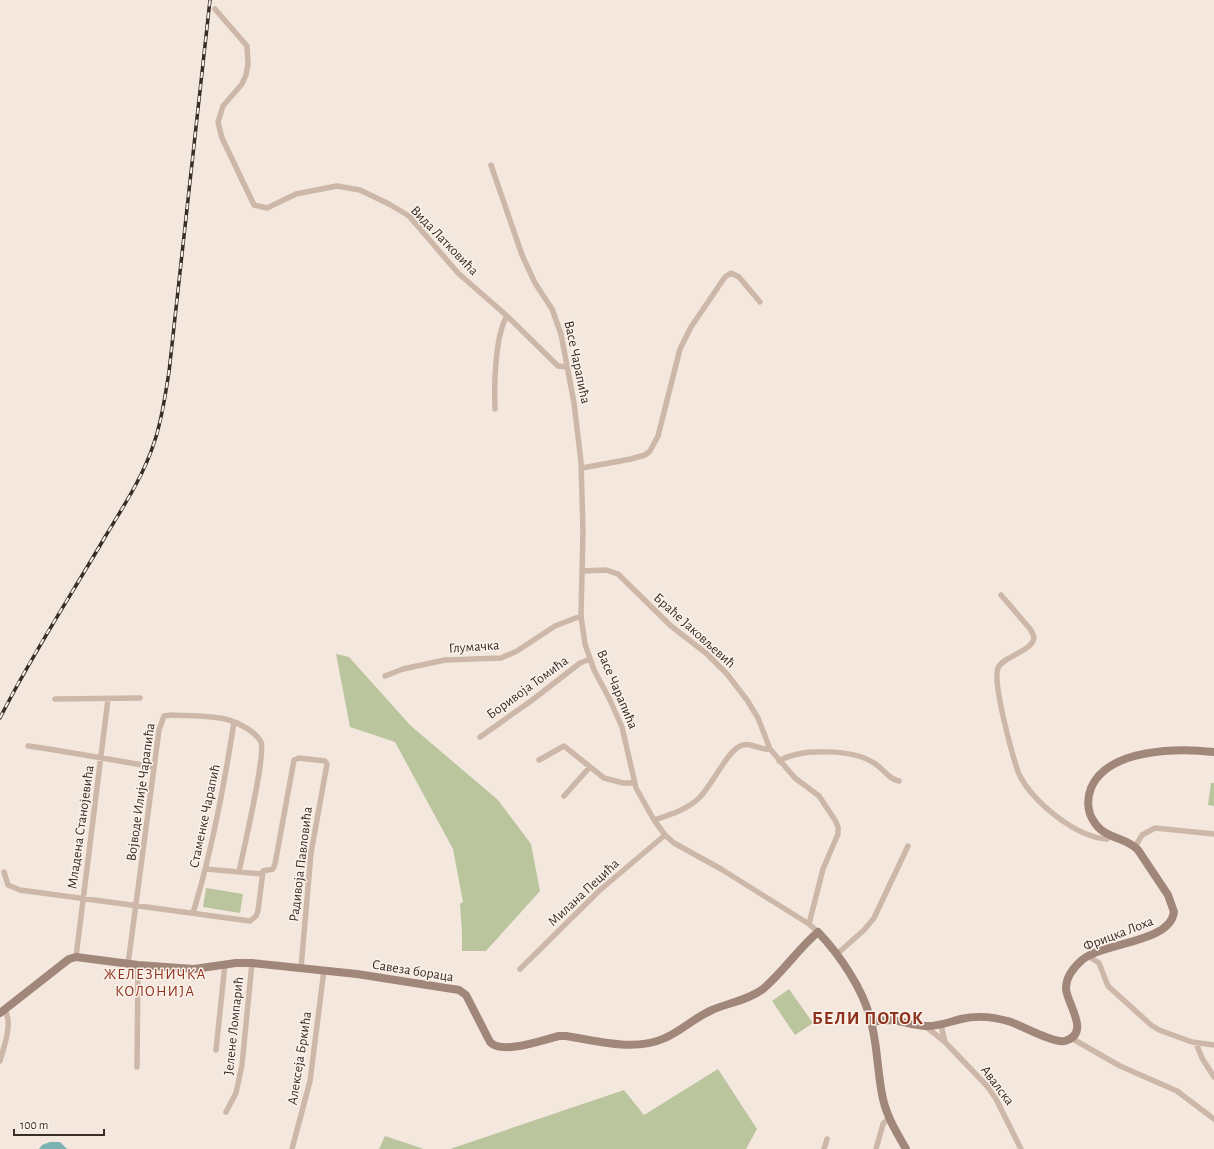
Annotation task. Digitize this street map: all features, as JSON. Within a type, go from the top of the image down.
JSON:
[{"type":"street","name":"Вида Латковића","points":[[215,9],[247,46],[246,75],[242,84],[223,106],[218,122],[222,138],[254,206],[257,208],[267,208],[296,194],[337,186],[360,190],[409,216],[458,273],[507,316],[558,366],[568,367]]},
{"type":"street","name":"Васе Чарапића","points":[[491,165],[522,255],[535,283],[552,309],[559,327],[568,367],[578,429],[582,468],[581,616],[590,659],[622,726],[634,783],[654,820],[665,835],[679,846],[729,874],[809,924],[837,954],[858,989],[871,1022],[883,1099],[889,1118],[906,1149]]},
{"type":"street","points":[[582,468],[631,460],[646,455],[650,452],[658,436],[680,349],[691,327],[725,277],[731,274],[737,275],[760,302]]},
{"type":"street","points":[[495,409],[494,389],[499,337],[507,316]]},
{"type":"street","name":"Браће Јаковљевић","points":[[582,571],[606,570],[618,574],[671,626],[718,664],[747,700],[758,718],[770,749],[779,761],[795,778],[819,796],[838,826],[837,839],[824,869],[809,924]]},
{"type":"street","points":[[1001,595],[1031,630],[1034,637],[1031,645],[1002,663],[997,672],[999,692],[1022,782],[1045,807],[1063,821],[1092,836],[1106,839],[1110,836]]},
{"type":"street","name":"Глумачка","points":[[385,676],[403,669],[445,660],[501,658],[517,651],[555,626],[581,616]]},
{"type":"street","name":"Боривоја Томића","points":[[480,737],[532,701],[580,663],[590,659]]},
{"type":"street","points":[[55,699],[140,698]]},
{"type":"street","name":"Младена Станојевића","points":[[76,957],[82,898],[108,699]]},
{"type":"street","name":"Војводе Илије Чарапића","points":[[128,964],[159,730],[164,716],[168,714],[214,718],[234,722],[257,738],[260,742],[262,752],[239,872]]},
{"type":"street","name":"Стаменке Чарапић","points":[[193,913],[206,869],[223,790],[234,722]]},
{"type":"street","points":[[654,820],[689,806],[695,802],[710,785],[736,748],[748,744],[770,749]]},
{"type":"street","name":"Младена Станојевића","points":[[28,746],[85,754],[101,758]]},
{"type":"street","points":[[539,760],[564,746],[589,768],[608,780],[634,783]]},
{"type":"street","points":[[1214,752],[1179,749],[1159,750],[1118,763],[1105,771],[1094,783],[1088,800],[1092,819],[1101,830],[1110,836],[1135,846],[1142,835],[1156,828],[1214,834]]},
{"type":"street","points":[[779,761],[791,756],[814,752],[847,754],[863,757],[874,762],[890,777],[899,780]]},
{"type":"street","points":[[101,758],[154,767]]},
{"type":"street","name":"Радивоја Павловића","points":[[262,874],[264,870],[275,867],[295,759],[325,761],[327,764],[312,853],[301,968]]},
{"type":"street","points":[[564,796],[589,768]]},
{"type":"street","name":"Милана Пецића","points":[[520,970],[600,890],[665,835]]},
{"type":"street","points":[[837,954],[874,918],[908,846]]},
{"type":"street","name":"Фрицка Лоха","points":[[1071,1038],[1076,1032],[1077,1021],[1067,998],[1067,983],[1076,966],[1088,956],[1159,932],[1174,918],[1174,908],[1171,900],[1135,846]]},
{"type":"street","points":[[82,898],[248,921],[252,919],[258,912],[262,874],[206,869]]},
{"type":"street","name":"Младена Станојевића","points":[[4,872],[8,885],[14,888],[82,898]]},
{"type":"street","name":"Савеза бораца","points":[[76,957],[128,964],[194,969],[225,964],[252,963],[357,974],[449,988],[463,992],[469,999],[490,1042],[495,1047],[507,1048],[566,1036],[617,1044],[645,1045],[667,1037],[700,1015],[758,993],[818,932]]},
{"type":"street","points":[[1088,956],[1099,963],[1108,986],[1151,1025],[1159,1030],[1196,1043],[1214,1045]]},
{"type":"street","points":[[0,1061],[8,1025],[8,1017],[3,1012],[69,959],[76,957]]},
{"type":"street","name":"Јелене Ломпарић","points":[[226,1112],[236,1093],[242,1065],[252,963]]},
{"type":"street","points":[[216,1050],[225,964]]},
{"type":"street","points":[[138,965],[138,1067]]},
{"type":"street","name":"Алексеја Бркића","points":[[292,1149],[301,1120],[310,1077],[324,970]]},
{"type":"street","points":[[941,1025],[963,1019],[991,1017],[1010,1022],[1061,1042],[1071,1038],[1120,1066],[1177,1091],[1214,1119]]},
{"type":"street","name":"Авалска","points":[[871,1022],[894,1020],[924,1026],[941,1025],[945,1042]]},
{"type":"street","name":"Авалска","points":[[924,1026],[945,1042],[996,1099],[1021,1149]]},
{"type":"street","points":[[1196,1043],[1202,1058],[1214,1077]]},
{"type":"street","points":[[876,1149],[883,1124],[889,1118]]},
{"type":"street","points":[[824,1149],[827,1139]]},
{"type":"green space","points":[[336,654],[349,657],[411,726],[498,800],[531,844],[540,891],[486,951],[462,951],[460,904],[463,902],[453,849],[395,742],[350,727]]},
{"type":"green space","points":[[1211,783],[1214,783],[1214,806],[1208,805]]},
{"type":"green space","points":[[206,888],[243,894],[240,913],[203,907]]},
{"type":"green space","points":[[789,989],[813,1023],[795,1035],[772,1001]]},
{"type":"green space","points":[[718,1069],[757,1129],[746,1149],[450,1149],[624,1090],[644,1115]]},
{"type":"green space","points":[[385,1136],[424,1149],[379,1149]]},
{"type":"water","points":[[50,1142],[60,1142],[67,1149],[39,1149],[42,1145]]},
{"type":"railway","points":[[0,718],[38,649],[132,492],[144,468],[157,434],[169,372],[210,0]]},
{"type":"district","name":"ЖЕЛЕЗНИЧКА КОЛОНИЈА","points":[[155,982]]},
{"type":"district","name":"БЕЛИ ПОТОК","points":[[868,1018]]}]
